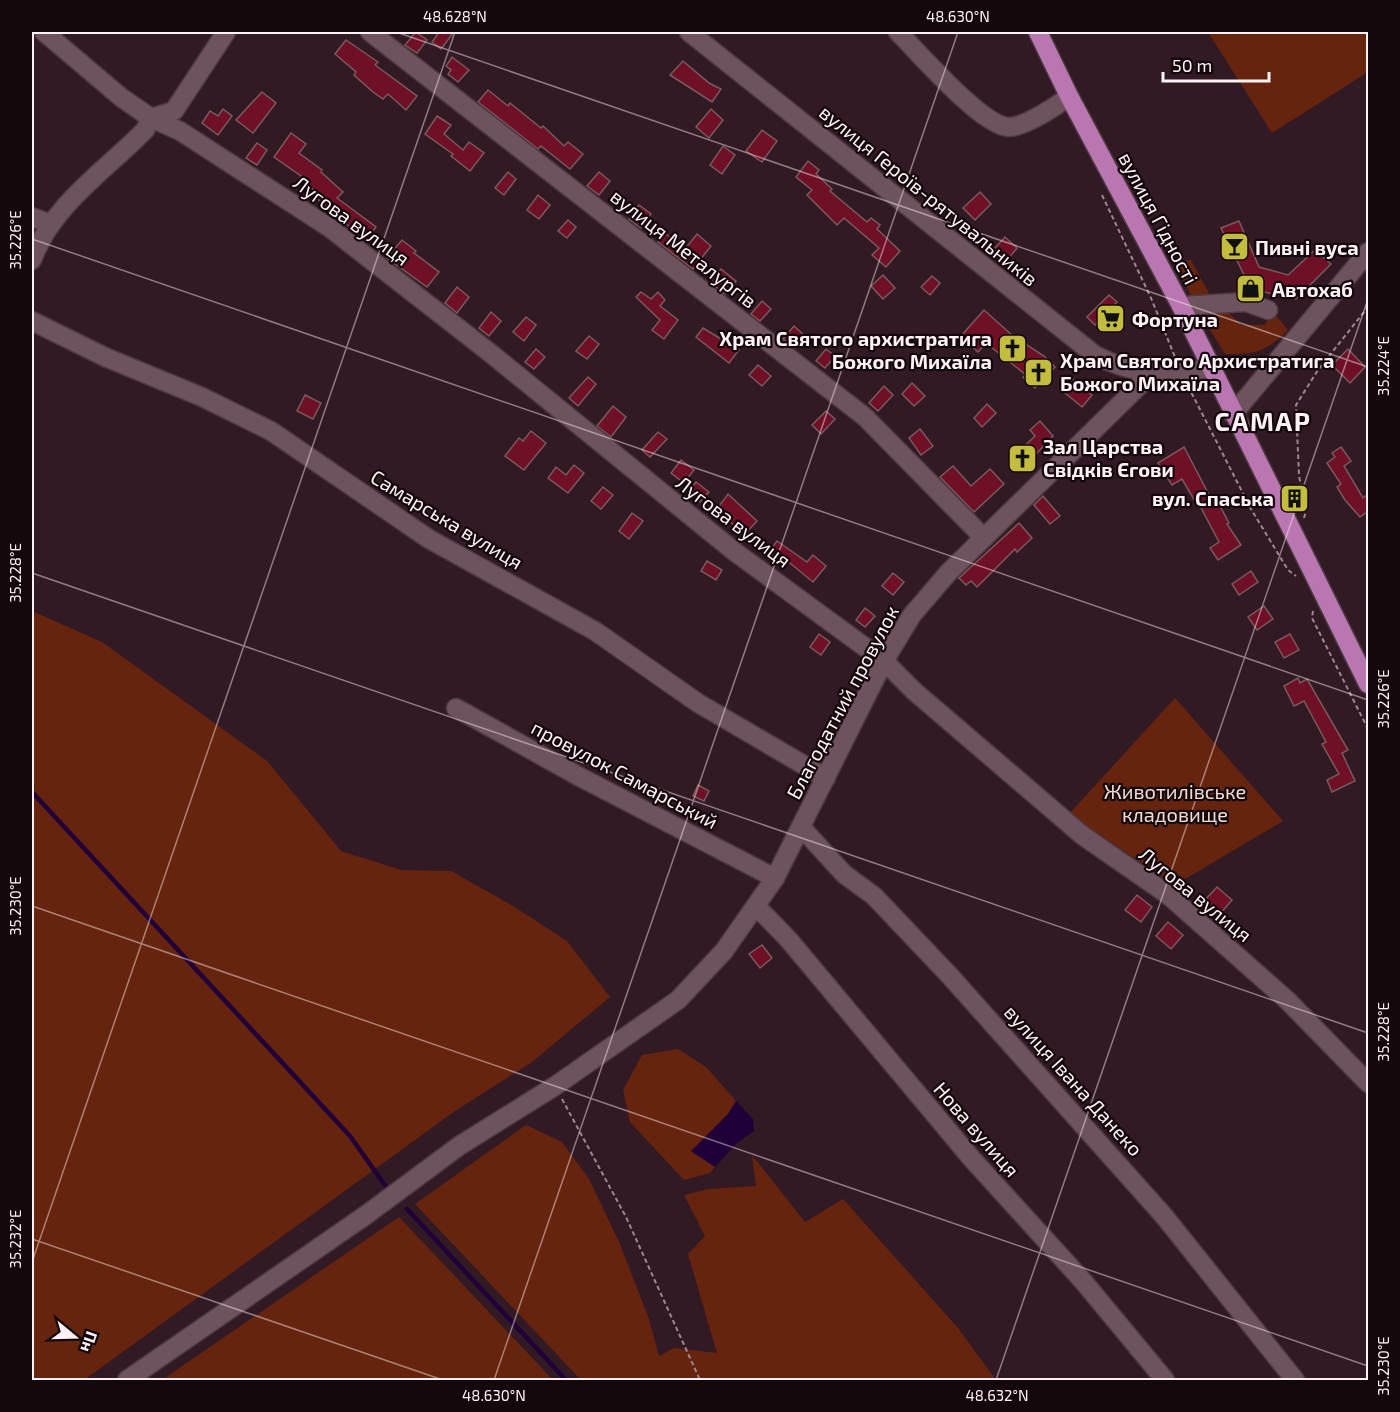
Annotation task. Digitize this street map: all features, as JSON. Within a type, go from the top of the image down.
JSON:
[{"type":"main road","name":"вулиця Гідності","points":[[1038,32],[1069,96],[1181,306],[1368,684]]},
{"type":"street","name":"Лугова вулиця","points":[[44,32],[122,98],[151,118],[180,131],[330,228],[489,352],[735,552],[884,660],[914,691],[1082,835],[1167,894],[1288,1001],[1368,1083]]},
{"type":"street","points":[[32,260],[51,224],[70,201],[146,130],[151,118],[174,111],[226,32]]},
{"type":"street","name":"вулиця Металургів","points":[[370,32],[865,417],[984,538]]},
{"type":"street","name":"вулиця Героїв-рятувальників","points":[[689,32],[1095,355],[1131,371],[1152,373],[1212,369]]},
{"type":"street","points":[[897,32],[980,114],[999,125],[1014,127],[1059,105],[1069,96]]},
{"type":"street","points":[[32,217],[51,224]]},
{"type":"street","points":[[1233,414],[1368,253]]},
{"type":"street","points":[[1181,306],[1246,302],[1268,310]]},
{"type":"street","name":"Самарська вулиця","points":[[32,321],[105,357],[202,397],[271,431],[429,539],[595,631],[698,703],[826,778]]},
{"type":"street","name":"Благодатний провулок","points":[[127,1380],[366,1215],[459,1146],[555,1086],[678,1000],[724,951],[757,907],[775,878],[884,660],[912,615],[948,573],[1152,373]]},
{"type":"street","name":"провулок Самарський","points":[[456,708],[580,777],[775,878]]},
{"type":"street","name":"вулиця Івана Данеко","points":[[801,827],[844,874],[874,896],[1058,1096],[1164,1216],[1294,1380]]},
{"type":"street","name":"Нова вулиця","points":[[757,907],[789,940],[972,1159],[1083,1281],[1165,1380]]},
{"type":"path","points":[[1100,191],[1151,298],[1181,372],[1251,509],[1288,570],[1297,576]]},
{"type":"path","points":[[1294,536],[1306,511],[1299,476],[1296,405],[1318,370],[1368,307]]},
{"type":"path","points":[[1314,602],[1312,618],[1368,729]]},
{"type":"path","points":[[555,1086],[626,1217],[700,1380]]},
{"type":"green space","points":[[1208,32],[1368,32],[1368,72],[1272,133]]},
{"type":"green space","points":[[1191,260],[1211,297],[1193,299],[1173,262]]},
{"type":"green space","points":[[1225,310],[1242,325],[1264,325],[1274,313],[1288,330],[1273,343],[1260,350],[1225,354],[1201,315]]},
{"type":"green space","points":[[32,611],[102,642],[267,761],[341,851],[401,870],[451,871],[513,906],[567,941],[610,997],[532,1062],[455,1111],[84,1380],[32,1380]]},
{"type":"green space","name":"Животилівське кладовище","points":[[1175,698],[1283,821],[1175,885],[1069,814]]},
{"type":"green space","points":[[678,1049],[706,1067],[736,1101],[728,1114],[692,1152],[715,1167],[710,1173],[684,1180],[630,1122],[623,1090],[642,1055]]},
{"type":"green space","points":[[526,1125],[562,1142],[589,1179],[620,1244],[649,1319],[659,1356],[674,1348],[717,1353],[688,1254],[705,1236],[684,1195],[709,1189],[756,1186],[752,1155],[805,1222],[843,1199],[958,1328],[996,1380],[581,1380],[415,1204]]},
{"type":"green space","points":[[399,1217],[553,1380],[162,1380]]},
{"type":"shaded area","points":[[736,1101],[753,1119],[754,1131],[737,1143],[715,1167],[691,1151],[728,1114]]},
{"type":"building","points":[[416,32],[427,40],[417,53],[405,45]]},
{"type":"building","points":[[439,32],[454,32],[441,49],[432,42]]},
{"type":"building","points":[[346,40],[378,62],[375,65],[417,96],[406,110],[388,94],[383,99],[373,92],[354,75],[356,72],[335,54]]},
{"type":"building","points":[[452,57],[469,70],[458,82],[448,74],[451,70],[446,66]]},
{"type":"building","points":[[683,61],[709,83],[721,89],[712,102],[670,75]]},
{"type":"building","points":[[488,90],[508,106],[510,103],[541,128],[543,126],[564,146],[568,142],[583,154],[570,169],[541,146],[538,149],[478,102]]},
{"type":"building","points":[[262,92],[276,103],[253,133],[236,120]]},
{"type":"building","points":[[223,109],[232,116],[218,135],[202,123],[210,111],[218,116]]},
{"type":"building","points":[[711,109],[723,120],[709,138],[696,127]]},
{"type":"building","points":[[437,116],[451,125],[444,134],[463,150],[469,142],[484,153],[470,171],[451,156],[453,154],[425,134]]},
{"type":"building","points":[[762,130],[777,141],[762,162],[746,151]]},
{"type":"building","points":[[291,133],[306,144],[299,153],[322,170],[321,172],[343,192],[337,198],[376,227],[366,241],[312,194],[315,191],[299,179],[301,176],[274,157]]},
{"type":"building","points":[[257,143],[267,150],[257,165],[246,158]]},
{"type":"building","points":[[723,146],[735,155],[722,174],[710,165]]},
{"type":"building","points":[[808,161],[819,170],[816,174],[832,189],[830,191],[867,222],[871,218],[880,225],[877,229],[900,251],[886,267],[872,255],[879,248],[844,218],[837,225],[807,195],[812,190],[796,177]]},
{"type":"building","points":[[508,172],[516,179],[504,195],[495,188]]},
{"type":"building","points":[[599,172],[610,181],[599,195],[587,186]]},
{"type":"building","points":[[980,192],[991,204],[975,220],[963,208]]},
{"type":"building","points":[[538,195],[550,205],[539,219],[527,210]]},
{"type":"building","points":[[639,205],[651,214],[641,228],[629,219]]},
{"type":"building","points":[[568,220],[576,227],[567,238],[558,231]]},
{"type":"building","points":[[1239,221],[1259,267],[1288,275],[1315,250],[1331,264],[1296,299],[1251,289],[1221,228]]},
{"type":"building","points":[[665,233],[685,249],[697,234],[711,246],[693,269],[658,242]]},
{"type":"building","points":[[1005,237],[1017,248],[1007,260],[994,249]]},
{"type":"building","points":[[402,240],[416,251],[414,253],[439,272],[427,287],[387,258]]},
{"type":"building","points":[[721,269],[736,281],[725,294],[710,282]]},
{"type":"building","points":[[883,275],[895,288],[883,299],[871,286]]},
{"type":"building","points":[[932,276],[940,283],[930,295],[921,287]]},
{"type":"building","points":[[457,287],[469,297],[457,313],[445,303]]},
{"type":"building","points":[[641,292],[651,299],[658,292],[665,300],[660,306],[678,320],[664,339],[652,330],[660,320],[636,297]]},
{"type":"building","points":[[1109,295],[1117,302],[1095,325],[1087,317]]},
{"type":"building","points":[[762,301],[771,309],[760,321],[751,314]]},
{"type":"building","points":[[984,310],[1013,336],[1044,356],[1055,367],[1035,388],[1023,377],[1026,375],[986,343],[978,352],[961,336]]},
{"type":"building","points":[[491,312],[501,321],[489,336],[479,328]]},
{"type":"building","points":[[526,317],[536,325],[524,341],[513,332]]},
{"type":"building","points":[[794,326],[805,336],[795,348],[783,339]]},
{"type":"building","points":[[703,328],[739,350],[729,363],[696,337]]},
{"type":"building","points":[[589,336],[599,344],[587,359],[576,351]]},
{"type":"building","points":[[536,349],[545,357],[534,369],[525,362]]},
{"type":"building","points":[[826,349],[835,356],[825,368],[816,361]]},
{"type":"building","points":[[1348,349],[1365,367],[1350,383],[1332,365]]},
{"type":"building","points":[[758,365],[771,376],[762,386],[749,375]]},
{"type":"building","points":[[588,377],[596,384],[578,406],[569,398]]},
{"type":"building","points":[[1073,379],[1092,395],[1082,407],[1064,392]]},
{"type":"building","points":[[912,383],[925,396],[914,406],[902,394]]},
{"type":"building","points":[[884,386],[893,395],[878,411],[869,403]]},
{"type":"building","points":[[305,395],[321,403],[313,419],[297,411]]},
{"type":"building","points":[[987,404],[996,413],[982,427],[974,418]]},
{"type":"building","points":[[613,406],[626,417],[611,437],[597,426]]},
{"type":"building","points":[[826,411],[835,419],[821,434],[812,425]]},
{"type":"building","points":[[1040,421],[1053,436],[1022,469],[1012,458],[1035,436],[1030,430]]},
{"type":"building","points":[[920,429],[933,446],[921,455],[909,438]]},
{"type":"building","points":[[531,431],[546,443],[524,470],[505,456],[519,438],[523,441]]},
{"type":"building","points":[[658,432],[667,439],[650,457],[642,450]]},
{"type":"building","points":[[1184,447],[1216,508],[1220,506],[1229,523],[1227,524],[1241,545],[1218,560],[1210,548],[1219,542],[1198,502],[1196,503],[1182,479],[1172,485],[1158,463]]},
{"type":"building","points":[[1341,447],[1351,461],[1344,466],[1363,498],[1368,494],[1368,511],[1360,517],[1337,487],[1341,484],[1327,463],[1335,457],[1332,453]]},
{"type":"building","points":[[681,460],[694,470],[684,483],[671,473]]},
{"type":"building","points":[[574,465],[584,473],[568,493],[548,478],[556,467],[566,475]]},
{"type":"building","points":[[953,466],[971,486],[990,469],[1004,484],[974,512],[940,477]]},
{"type":"building","points":[[696,482],[709,492],[700,502],[688,492]]},
{"type":"building","points":[[603,487],[613,495],[601,509],[591,501]]},
{"type":"building","points":[[728,494],[757,521],[744,535],[717,509]]},
{"type":"building","points":[[1043,496],[1060,516],[1050,524],[1034,505]]},
{"type":"building","points":[[632,513],[643,521],[629,539],[619,531]]},
{"type":"building","points":[[1019,523],[1032,538],[1017,552],[1015,549],[977,587],[971,581],[966,585],[959,578]]},
{"type":"building","points":[[777,541],[807,562],[813,555],[826,566],[813,582],[785,559],[783,562],[769,552]]},
{"type":"building","points":[[707,561],[722,570],[716,580],[701,571]]},
{"type":"building","points":[[1251,571],[1258,582],[1239,595],[1232,584]]},
{"type":"building","points":[[893,573],[904,582],[893,595],[882,586]]},
{"type":"building","points":[[1264,606],[1273,619],[1257,630],[1248,617]]},
{"type":"building","points":[[865,608],[875,616],[865,627],[856,620]]},
{"type":"building","points":[[819,634],[830,642],[821,655],[810,647]]},
{"type":"building","points":[[1290,634],[1299,650],[1284,658],[1275,642]]},
{"type":"building","points":[[1298,678],[1300,683],[1307,679],[1348,750],[1342,753],[1355,781],[1332,792],[1327,780],[1339,774],[1322,744],[1326,742],[1304,701],[1294,706],[1284,686]]},
{"type":"building","points":[[698,785],[709,791],[704,801],[693,796]]},
{"type":"building","points":[[1217,887],[1232,900],[1220,914],[1204,901]]},
{"type":"building","points":[[1137,895],[1152,907],[1141,922],[1125,910]]},
{"type":"building","points":[[1168,922],[1183,935],[1171,949],[1156,936]]},
{"type":"building","points":[[762,945],[772,958],[760,968],[749,954]]},
{"type":"waterway","points":[[32,792],[350,1136],[387,1188]]},
{"type":"waterway","points":[[407,1209],[566,1380]]},
{"type":"place","name":"Пивні вуса","points":[[1234,247]]},
{"type":"place","name":"Автохаб","points":[[1251,289]]},
{"type":"place","name":"Фортуна","points":[[1111,319]]},
{"type":"place","name":"Храм Святого архистратига Божого Михаїла","points":[[1013,349]]},
{"type":"place","name":"Храм Святого Архистратига Божого Михаїла","points":[[1039,372]]},
{"type":"place","name":"Зал Царства Свідків Єгови","points":[[1022,458]]},
{"type":"place","name":"вул. Спаська","points":[[1295,498]]},
{"type":"district","name":"САМАР","points":[[1263,420]]}]
